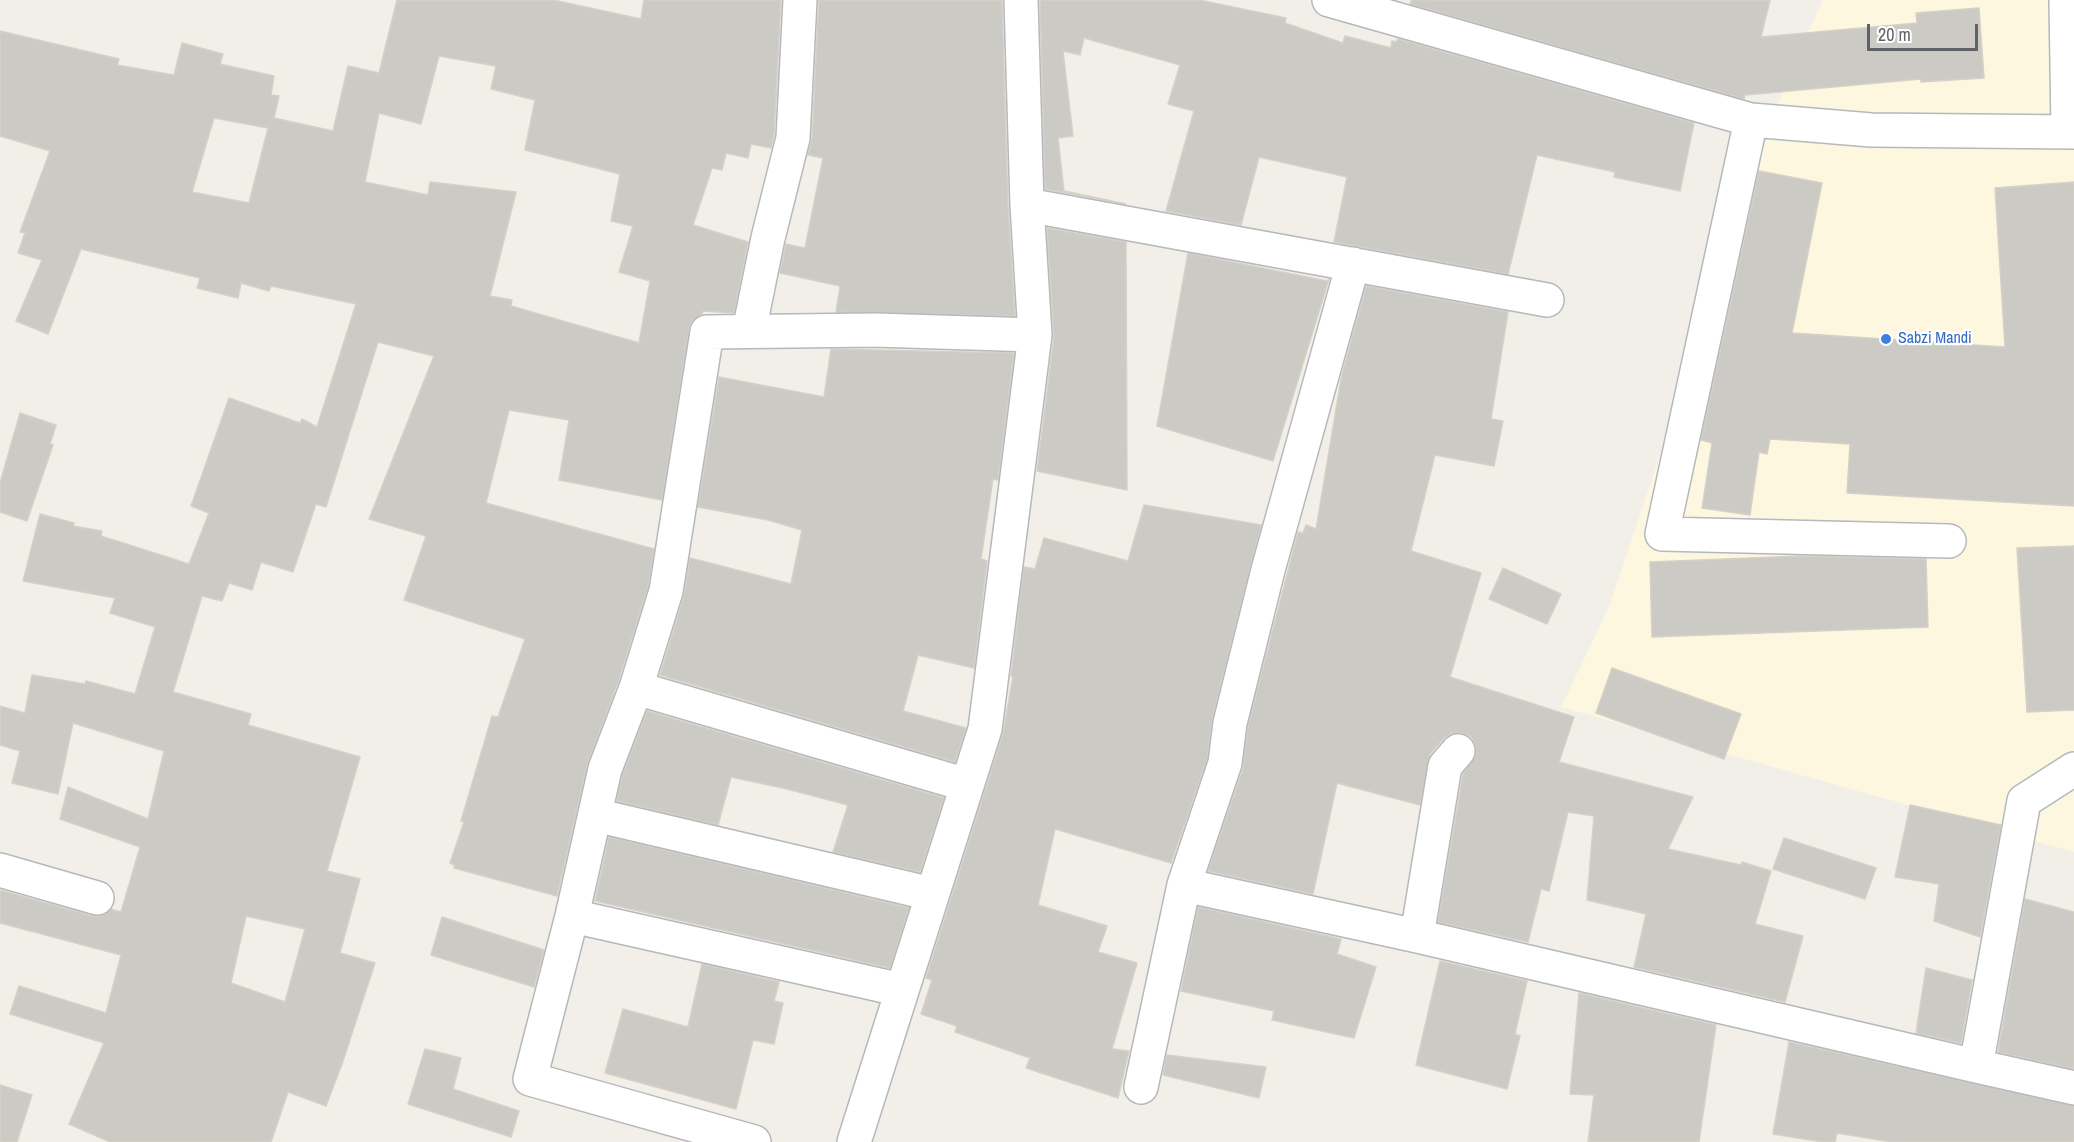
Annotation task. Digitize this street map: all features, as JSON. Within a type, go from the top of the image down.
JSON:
[{"type":"street","points":[[749,331],[768,238],[793,138],[800,0]]},
{"type":"street","points":[[854,1142],[985,729],[1035,335],[1027,205],[1021,0]]},
{"type":"street","points":[[1329,0],[1751,120],[1871,130],[2071,132],[2066,0]]},
{"type":"street","points":[[1751,120],[1662,534],[1949,541]]},
{"type":"street","points":[[1027,205],[1547,300]]},
{"type":"street","points":[[1141,1087],[1184,885],[1225,763],[1230,723],[1268,570],[1353,264]]},
{"type":"street","points":[[754,1142],[530,1079],[572,916],[605,769],[636,688],[666,591],[707,332],[875,330],[1035,335]]},
{"type":"street","points":[[636,688],[967,785]]},
{"type":"street","points":[[1417,936],[1445,765],[1458,751]]},
{"type":"street","points":[[1976,1066],[2024,801],[2074,769]]},
{"type":"street","points":[[595,815],[932,894]]},
{"type":"street","points":[[0,870],[97,898]]},
{"type":"street","points":[[1184,885],[1417,936],[2074,1088]]},
{"type":"street","points":[[572,916],[902,990]]},
{"type":"shaded area","name":"Sabzi Mandi","points":[[1823,0],[2074,0],[2074,852],[1561,707],[1609,607],[1789,72]]},
{"type":"building","points":[[397,0],[553,0],[641,19],[644,0],[781,0],[774,135],[771,148],[751,144],[748,158],[726,153],[722,170],[712,168],[693,225],[748,242],[734,313],[703,311],[692,321],[689,329],[662,500],[559,480],[569,420],[509,410],[486,503],[654,549],[648,587],[618,682],[587,765],[557,896],[454,868],[455,865],[450,863],[464,822],[461,821],[492,716],[498,717],[525,639],[404,600],[426,536],[369,519],[434,356],[378,342],[326,507],[316,504],[293,572],[261,562],[252,590],[229,583],[222,601],[202,596],[173,692],[251,714],[248,725],[360,757],[327,871],[360,879],[340,953],[375,963],[342,1064],[326,1106],[288,1092],[271,1142],[110,1142],[69,1124],[104,1043],[10,1014],[19,986],[106,1013],[121,955],[0,923],[0,890],[92,916],[102,916],[111,909],[121,912],[140,847],[60,819],[68,787],[148,819],[164,751],[73,723],[58,794],[12,783],[20,751],[0,745],[0,706],[25,713],[32,675],[85,684],[86,681],[135,694],[155,627],[110,613],[115,598],[23,581],[40,514],[74,523],[73,526],[102,531],[101,536],[189,564],[209,513],[191,506],[229,398],[300,423],[302,419],[317,427],[356,304],[271,286],[269,291],[241,283],[238,298],[197,288],[200,278],[81,249],[48,334],[16,321],[42,260],[18,253],[25,233],[20,232],[50,151],[0,136],[0,31],[119,59],[117,65],[174,75],[182,43],[223,54],[220,64],[274,76],[271,95],[279,96],[274,118],[333,131],[348,66],[379,73]],"holes":[[[439,56],[496,66],[491,89],[535,100],[525,150],[620,174],[611,221],[633,226],[619,272],[650,281],[639,343],[511,306],[512,300],[490,296],[516,192],[430,182],[428,195],[365,182],[379,113],[421,124]],[[214,118],[268,128],[249,203],[192,192]],[[246,916],[305,929],[285,1002],[231,983]]]},
{"type":"building","points":[[819,0],[1002,0],[1008,206],[1015,316],[836,312],[840,286],[780,273],[786,244],[805,248],[823,158],[808,155],[812,139]]},
{"type":"building","points":[[1040,0],[1199,0],[1286,18],[1285,23],[1343,43],[1345,36],[1391,48],[1392,41],[1396,42],[1398,39],[1694,123],[1680,191],[1614,177],[1615,172],[1537,155],[1508,274],[1334,242],[1347,177],[1259,157],[1241,225],[1166,211],[1194,111],[1168,104],[1180,65],[1084,38],[1080,55],[1063,51],[1073,136],[1058,138],[1064,191],[1126,204],[1045,189]]},
{"type":"building","points":[[1412,0],[1770,0],[1761,37],[1917,23],[1916,13],[1979,8],[1984,78],[1921,82],[1921,79],[1745,95],[1744,99],[1410,4]]},
{"type":"building","points":[[1759,171],[1822,183],[1792,333],[2005,347],[1995,188],[2074,182],[2074,506],[1847,493],[1850,444],[1770,439],[1767,454],[1759,452],[1750,515],[1702,508],[1712,443],[1701,440]]},
{"type":"building","points":[[1047,228],[1126,242],[1127,490],[1037,471],[1054,337]]},
{"type":"building","points":[[1188,253],[1327,281],[1329,279],[1273,461],[1157,426]]},
{"type":"building","points":[[1366,286],[1508,312],[1491,419],[1503,421],[1494,466],[1435,455],[1411,551],[1481,573],[1450,677],[1574,717],[1559,762],[1693,797],[1668,849],[1741,865],[1742,862],[1771,871],[1755,924],[1803,936],[1785,1002],[1634,967],[1646,914],[1587,900],[1594,816],[1568,812],[1549,891],[1541,889],[1528,942],[1438,922],[1463,774],[1476,754],[1475,744],[1471,737],[1462,733],[1452,733],[1444,738],[1430,754],[1420,805],[1337,783],[1313,894],[1208,871],[1243,769],[1248,726],[1298,532],[1303,533],[1306,525],[1316,529],[1341,379]]},
{"type":"building","points":[[831,349],[1014,353],[998,480],[993,479],[981,559],[987,561],[974,668],[918,655],[903,711],[966,728],[955,762],[660,675],[684,596],[690,558],[791,584],[802,530],[768,520],[698,507],[719,377],[824,397]]},
{"type":"building","points":[[20,413],[56,425],[50,444],[53,445],[27,521],[0,512],[0,483]]},
{"type":"building","points":[[1144,505],[1261,525],[1212,719],[1207,759],[1171,863],[1055,829],[1038,905],[1107,926],[1098,952],[1137,963],[1112,1049],[1129,1051],[1118,1098],[1026,1068],[1030,1058],[955,1032],[957,1026],[921,1014],[932,980],[926,978],[1003,734],[1013,676],[1011,676],[1024,567],[1035,569],[1044,538],[1128,561]]},
{"type":"building","points":[[2074,546],[2074,710],[2027,712],[2017,548]]},
{"type":"building","points":[[1800,556],[1926,559],[1928,627],[1652,637],[1650,562]]},
{"type":"building","points":[[1503,568],[1561,594],[1547,624],[1489,599]]},
{"type":"building","points":[[1612,668],[1741,714],[1724,759],[1596,713]]},
{"type":"building","points":[[647,711],[944,798],[920,872],[833,852],[848,805],[783,788],[731,777],[718,825],[617,801],[623,774]]},
{"type":"building","points":[[1910,805],[2001,825],[1980,937],[1934,921],[1939,884],[1895,877]]},
{"type":"building","points":[[609,837],[909,908],[890,968],[595,901]]},
{"type":"building","points":[[1784,838],[1876,868],[1865,899],[1773,869]]},
{"type":"building","points":[[2025,899],[2074,912],[2074,1069],[1998,1052]]},
{"type":"building","points":[[1198,907],[1341,939],[1337,954],[1376,967],[1354,1038],[1272,1020],[1274,1011],[1181,991]]},
{"type":"building","points":[[442,917],[544,950],[534,987],[431,955]]},
{"type":"building","points":[[1440,961],[1527,981],[1515,1034],[1520,1036],[1507,1089],[1416,1065]]},
{"type":"building","points":[[702,964],[779,982],[774,1001],[783,1003],[774,1044],[753,1040],[736,1109],[605,1073],[623,1009],[688,1027]]},
{"type":"building","points":[[1926,968],[1972,980],[1961,1043],[1916,1033]]},
{"type":"building","points":[[1579,993],[1716,1025],[1699,1142],[1588,1142],[1594,1095],[1570,1094]]},
{"type":"building","points":[[1789,1042],[2074,1106],[2074,1142],[1892,1142],[1837,1133],[1835,1142],[1823,1142],[1773,1134]]},
{"type":"building","points":[[425,1049],[461,1058],[453,1089],[519,1111],[511,1137],[408,1104]]},
{"type":"building","points":[[1167,1055],[1266,1067],[1259,1098],[1163,1075]]},
{"type":"building","points":[[0,1085],[32,1095],[17,1142],[0,1142]]},
{"type":"place","name":"Sabzi Mandi","points":[[1886,339]]}]
